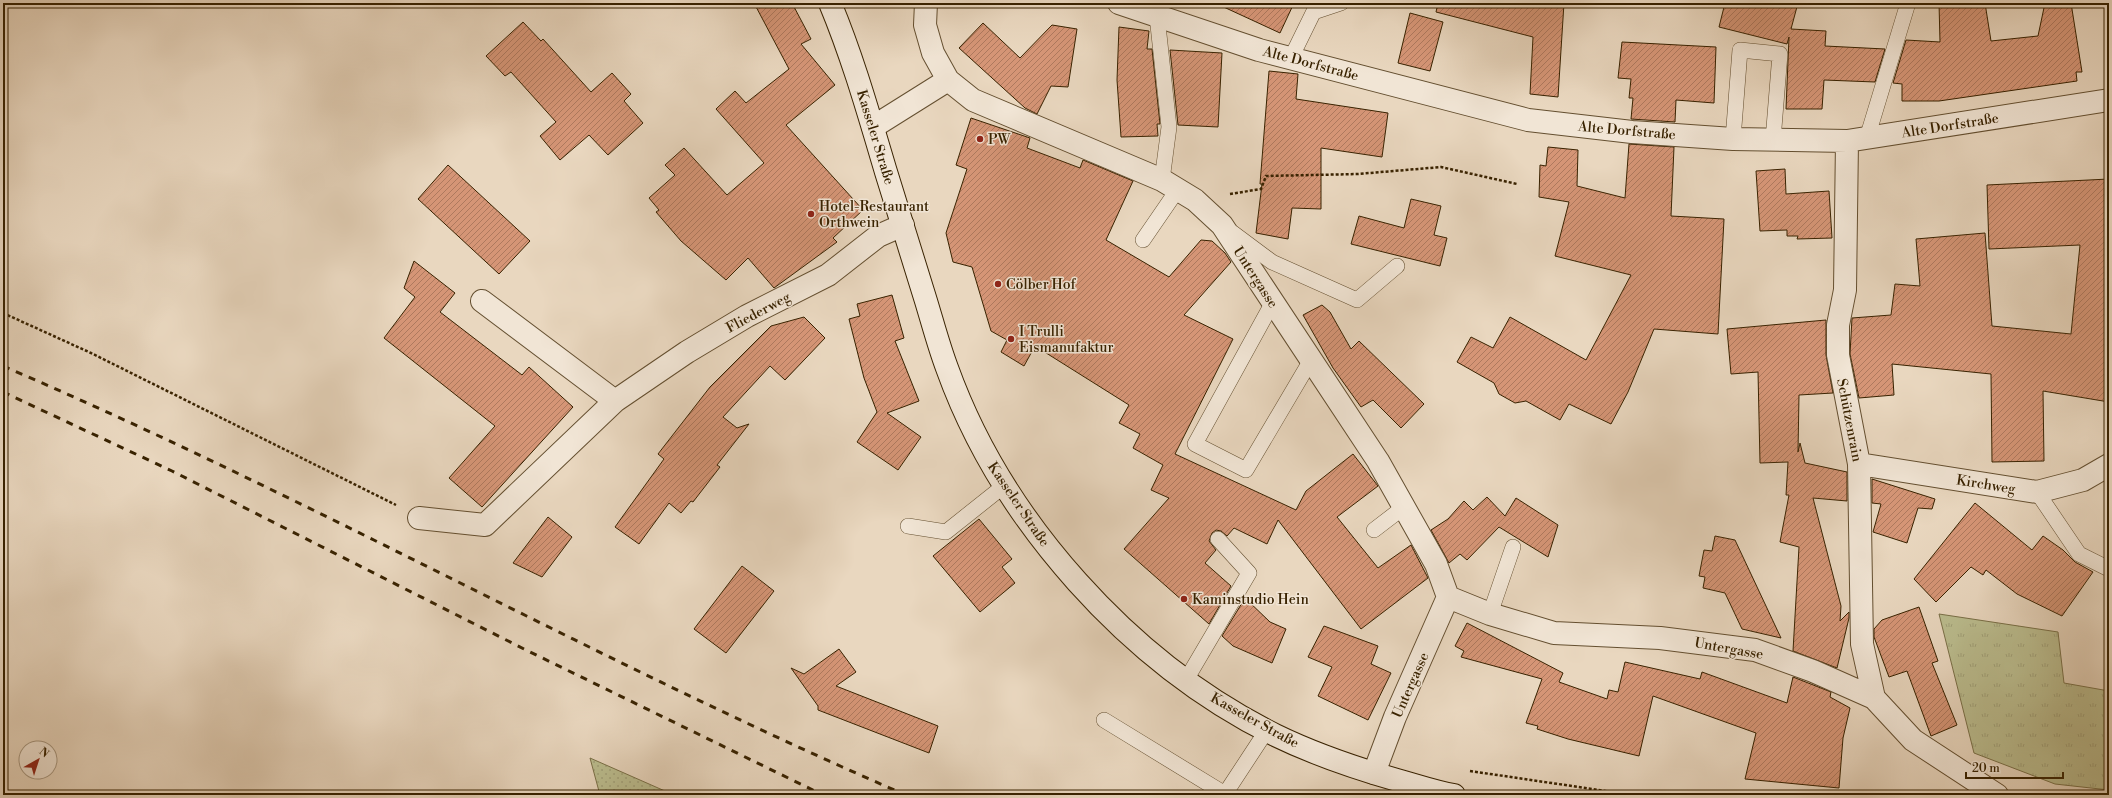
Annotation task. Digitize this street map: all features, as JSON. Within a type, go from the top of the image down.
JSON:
[{"type":"street","name":"Kasseler Straße","points":[[830,3],[858,77],[947,369],[969,421],[1005,485],[1046,546],[1079,583],[1131,635],[1158,659],[1199,690],[1267,730],[1327,757],[1374,773],[1454,795]]},
{"type":"street","name":"Untergasse","points":[[926,3],[925,25],[933,54],[948,80],[973,100],[1178,189],[1222,225],[1378,461],[1436,564],[1448,597],[1395,717],[1374,773]]},
{"type":"street","name":"Alte Dorfstraße","points":[[1119,3],[1161,9],[1236,43],[1528,120],[1632,132],[1733,139],[1857,140],[2109,100]]},
{"type":"street","points":[[873,127],[948,80]]},
{"type":"street","name":"Schützenrain","points":[[1857,140],[1846,290],[1838,325],[1838,355],[1859,464],[1862,644],[1874,698]]},
{"type":"street","name":"Fliederweg","points":[[419,518],[485,525],[615,401],[687,352],[747,316],[828,275],[878,236],[903,225]]},
{"type":"street","points":[[482,300],[615,401]]},
{"type":"street","name":"Kirchweg","points":[[1859,464],[2037,492],[2083,480],[2109,465]]},
{"type":"street","name":"Untergasse","points":[[1448,597],[1490,614],[1554,633],[1660,638],[1755,650],[1813,671],[1874,698],[1913,740],[1997,795]]},
{"type":"lane","points":[[1291,58],[1316,7],[1341,3]]},
{"type":"lane","points":[[1857,140],[1908,3]]},
{"type":"lane","points":[[1143,240],[1178,189],[1169,127],[1161,9]]},
{"type":"lane","points":[[1733,139],[1740,50],[1780,54],[1773,140]]},
{"type":"lane","points":[[1222,225],[1272,262],[1357,300],[1397,266]]},
{"type":"lane","points":[[1273,302],[1194,444],[1246,470],[1311,360]]},
{"type":"lane","points":[[908,526],[946,532],[1005,485]]},
{"type":"lane","points":[[2037,492],[2079,554],[2109,569]]},
{"type":"lane","points":[[1374,530],[1404,507]]},
{"type":"lane","points":[[1186,680],[1249,573],[1218,539]]},
{"type":"lane","points":[[1490,614],[1513,547]]},
{"type":"lane","points":[[1104,720],[1225,794],[1267,730]]},
{"type":"path","points":[[1178,189],[1262,189],[1266,176],[1350,175],[1442,167],[1517,184]]},
{"type":"path","points":[[3,313],[91,353],[419,518]]},
{"type":"path","points":[[1464,770],[1626,794],[1656,795]]},
{"type":"green space","points":[[1939,614],[2058,632],[2064,683],[2109,691],[2109,790],[2055,784],[1974,753]]},
{"type":"green space","points":[[590,758],[674,795],[600,795]]},
{"type":"building","points":[[754,3],[792,3],[811,39],[801,44],[835,85],[786,125],[863,210],[833,238],[837,242],[774,288],[748,258],[726,280],[681,241],[656,212],[659,210],[649,198],[675,175],[665,165],[684,148],[727,195],[764,163],[716,109],[735,91],[746,103],[789,69]]},
{"type":"building","points":[[1215,3],[1294,3],[1280,33]]},
{"type":"building","points":[[1438,3],[1564,3],[1558,97],[1530,94],[1533,37],[1436,12]]},
{"type":"building","points":[[1725,3],[1798,3],[1791,29],[1826,31],[1825,46],[1885,49],[1875,82],[1824,80],[1822,109],[1786,109],[1789,37],[1787,44],[1719,27]]},
{"type":"building","points":[[1939,3],[1985,3],[1991,41],[2038,36],[2045,3],[2071,3],[2082,72],[2076,72],[2077,81],[1939,101],[1902,101],[1902,84],[1893,83],[1906,40],[1940,42]]},
{"type":"building","points":[[1410,13],[1443,22],[1430,71],[1398,63]]},
{"type":"building","points":[[523,22],[541,41],[543,39],[591,92],[612,73],[631,94],[624,101],[643,123],[608,155],[589,135],[560,160],[540,136],[556,122],[511,72],[505,76],[486,56]]},
{"type":"building","points":[[983,23],[1020,58],[1052,25],[1077,29],[1068,87],[1051,86],[1037,114],[1025,108],[959,48]]},
{"type":"building","points":[[1119,27],[1149,31],[1147,49],[1152,49],[1160,124],[1157,124],[1158,136],[1121,137],[1117,80]]},
{"type":"building","points":[[1622,42],[1716,47],[1714,103],[1676,100],[1675,122],[1631,119],[1633,98],[1629,98],[1631,79],[1618,78]]},
{"type":"building","points":[[1170,50],[1222,53],[1218,127],[1178,125]]},
{"type":"building","points":[[1269,71],[1298,74],[1296,99],[1388,113],[1382,157],[1321,148],[1321,209],[1292,208],[1288,239],[1256,233],[1262,184],[1260,184]]},
{"type":"building","points":[[971,118],[1030,138],[1027,148],[1080,168],[1083,160],[1133,181],[1106,240],[1169,277],[1201,240],[1212,241],[1225,253],[1231,262],[1184,315],[1233,339],[1175,454],[1296,510],[1306,491],[1353,454],[1378,486],[1337,517],[1378,568],[1411,545],[1428,578],[1361,629],[1278,520],[1267,544],[1234,528],[1227,536],[1221,531],[1216,530],[1212,533],[1209,541],[1216,550],[1205,563],[1231,586],[1209,624],[1124,549],[1169,498],[1151,490],[1163,465],[1133,448],[1140,434],[1119,423],[1129,405],[1035,346],[1024,366],[1001,352],[1007,340],[991,331],[972,267],[953,262],[946,233],[967,169],[956,165]]},
{"type":"building","points":[[1629,144],[1674,147],[1671,216],[1724,219],[1718,334],[1654,329],[1628,392],[1611,424],[1569,404],[1560,420],[1526,401],[1515,403],[1499,394],[1494,383],[1457,362],[1471,337],[1493,348],[1510,317],[1586,360],[1631,275],[1555,256],[1569,202],[1539,197],[1540,165],[1546,166],[1548,147],[1578,150],[1577,186],[1625,198]]},
{"type":"building","points":[[448,165],[530,241],[499,274],[418,199]]},
{"type":"building","points":[[1785,169],[1786,194],[1829,191],[1832,238],[1797,239],[1798,236],[1787,236],[1787,230],[1760,231],[1756,171]]},
{"type":"building","points":[[2109,179],[2109,402],[2043,391],[2044,461],[1992,462],[1991,374],[1892,364],[1894,395],[1859,398],[1850,354],[1852,318],[1891,315],[1895,284],[1920,286],[1916,239],[1985,233],[1992,326],[2071,334],[2080,245],[1989,249],[1987,185]]},
{"type":"building","points":[[1411,199],[1441,206],[1434,235],[1447,238],[1440,266],[1351,244],[1359,216],[1404,228]]},
{"type":"building","points":[[414,261],[455,293],[440,312],[522,375],[529,367],[573,407],[482,507],[449,478],[495,426],[384,338],[415,297],[404,288]]},
{"type":"building","points":[[892,295],[904,338],[895,341],[919,401],[887,413],[921,437],[898,470],[857,442],[877,412],[864,378],[849,319],[860,316],[857,304]]},
{"type":"building","points":[[1322,305],[1330,312],[1351,349],[1359,341],[1424,404],[1401,428],[1373,400],[1361,407],[1333,368],[1303,315]]},
{"type":"building","points":[[804,317],[825,338],[785,380],[770,366],[723,417],[737,428],[749,424],[717,465],[720,467],[693,502],[691,501],[681,513],[669,503],[639,544],[615,527],[664,459],[658,454],[710,387],[771,326]]},
{"type":"building","points":[[1826,320],[1826,355],[1833,393],[1799,395],[1798,452],[1800,443],[1805,463],[1847,472],[1847,501],[1813,498],[1841,606],[1840,621],[1849,612],[1849,618],[1837,668],[1793,651],[1799,547],[1780,542],[1789,495],[1786,495],[1788,462],[1760,463],[1758,372],[1731,374],[1727,329]]},
{"type":"building","points":[[1872,479],[1935,499],[1932,509],[1918,508],[1907,543],[1873,532],[1881,504],[1872,503]]},
{"type":"building","points":[[1487,497],[1505,516],[1516,498],[1558,525],[1548,557],[1499,527],[1467,560],[1460,554],[1449,563],[1431,530],[1448,519],[1464,501],[1473,510]]},
{"type":"building","points":[[1975,503],[2032,550],[2043,536],[2063,550],[2075,562],[2093,572],[2062,616],[2017,594],[1986,570],[1983,575],[1971,567],[1936,602],[1914,579]]},
{"type":"building","points":[[548,517],[572,537],[542,577],[513,563]]},
{"type":"building","points":[[979,519],[1012,559],[1002,567],[1015,583],[980,612],[933,556]]},
{"type":"building","points":[[1715,536],[1735,540],[1781,638],[1742,629],[1725,593],[1703,588],[1705,577],[1699,576],[1704,550],[1712,551]]},
{"type":"building","points":[[742,566],[774,591],[726,653],[694,629]]},
{"type":"building","points":[[1245,598],[1270,622],[1286,629],[1272,663],[1233,646],[1222,636]]},
{"type":"building","points":[[1919,607],[1938,661],[1932,663],[1957,725],[1931,736],[1907,671],[1889,677],[1874,637],[1874,629],[1882,620]]},
{"type":"building","points":[[1467,623],[1563,673],[1559,682],[1607,699],[1609,690],[1618,692],[1625,662],[1700,679],[1702,672],[1787,703],[1793,677],[1831,692],[1830,697],[1850,708],[1843,738],[1839,788],[1745,779],[1756,733],[1653,696],[1639,756],[1568,739],[1537,729],[1538,726],[1526,723],[1542,679],[1461,657],[1464,651],[1455,646]]},
{"type":"building","points":[[1324,626],[1378,646],[1371,664],[1391,673],[1368,720],[1318,696],[1332,667],[1308,657]]},
{"type":"building","points":[[839,649],[856,672],[836,686],[938,726],[929,753],[818,710],[818,706],[791,668],[804,674]]},
{"type":"railway","points":[[3,366],[230,470],[679,691],[906,795]]},
{"type":"railway","points":[[3,392],[172,471],[524,649],[823,795]]},
{"type":"place","name":"PW","points":[[980,139]]},
{"type":"place","name":"Hotel-Restaurant Orthwein","points":[[811,214]]},
{"type":"place","name":"Cölber Hof","points":[[998,284]]},
{"type":"place","name":"I Trulli Eismanufaktur","points":[[1011,339]]},
{"type":"place","name":"Kaminstudio Hein","points":[[1184,599]]}]
